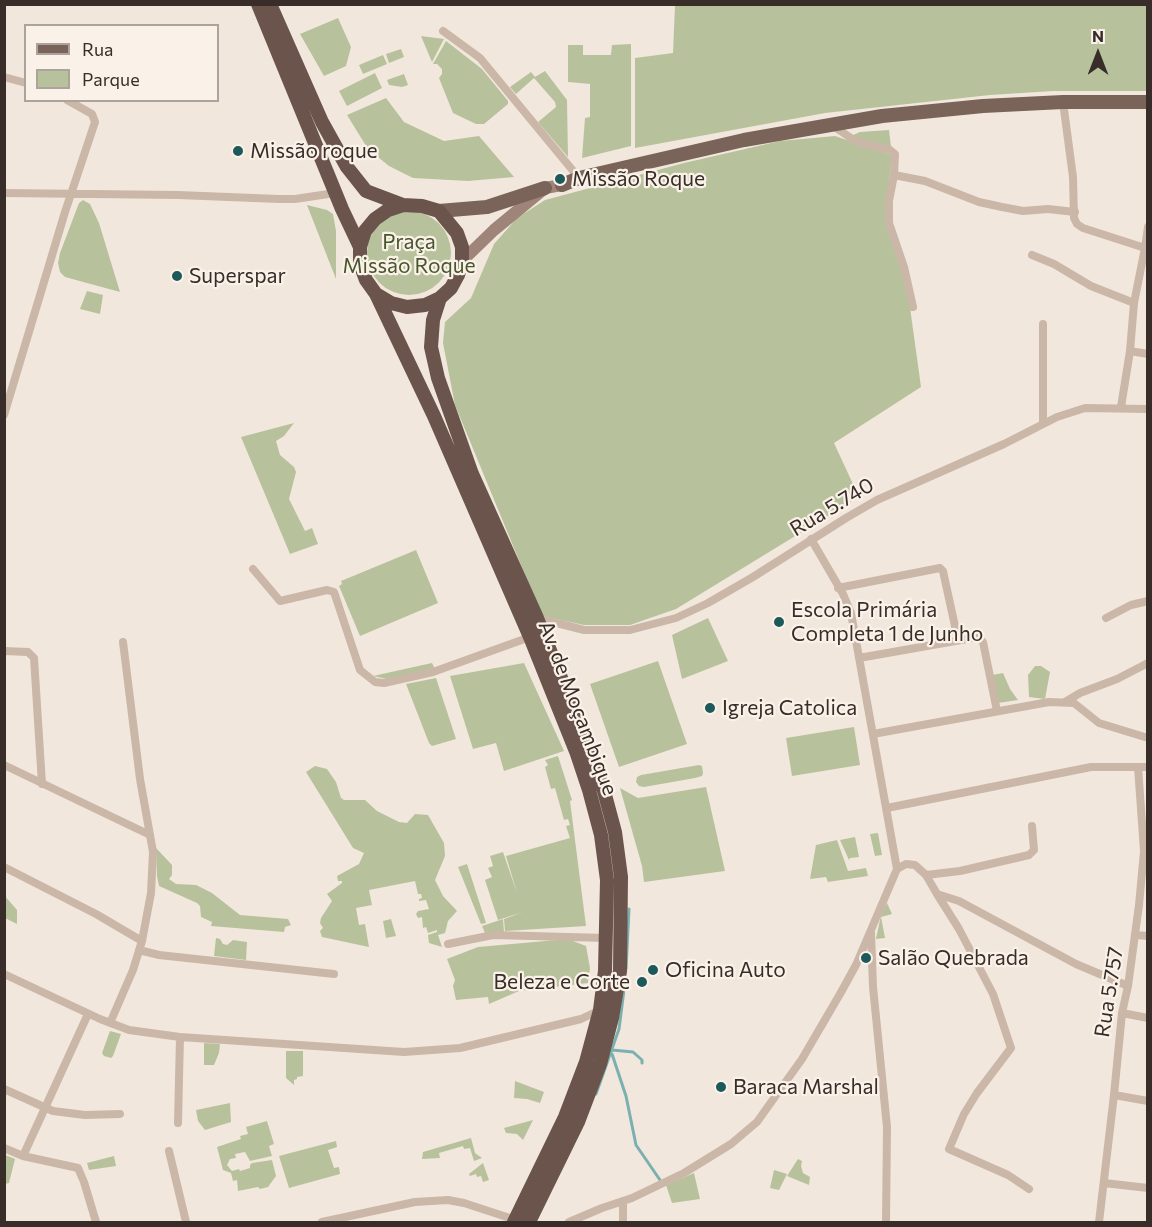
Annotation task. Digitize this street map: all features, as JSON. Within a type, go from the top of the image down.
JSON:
[{"type":"highway","points":[[258,4],[335,193],[360,247]]},
{"type":"highway","points":[[270,4],[318,113],[347,166],[366,190],[403,205],[422,206],[439,212],[457,233],[462,247],[462,261],[455,282],[440,298],[425,305],[408,307],[391,303],[376,294],[366,280],[360,264],[360,247],[365,231],[375,219],[388,210],[403,205]]},
{"type":"highway","name":"Av. de Moçambique","points":[[376,294],[434,416],[530,638],[577,754],[601,835],[607,880],[605,971],[600,1010],[586,1062],[520,1222]]},
{"type":"highway","name":"Av. de Moçambique","points":[[440,298],[433,320],[431,347],[438,378],[472,474],[537,618],[586,740],[604,791],[615,832],[621,877],[621,971],[600,1065],[578,1122],[520,1222]]},
{"type":"main road","points":[[439,212],[487,207],[579,178],[744,140],[833,126],[854,120],[956,107],[1064,102],[1148,102]]},
{"type":"main road","points":[[462,261],[494,230],[545,188]]},
{"type":"street","points":[[443,31],[480,58],[579,178]]},
{"type":"street","points":[[4,77],[24,82]]},
{"type":"street","points":[[4,415],[70,194],[95,123],[92,114],[71,102]]},
{"type":"street","points":[[1064,102],[1077,224],[1145,248]]},
{"type":"street","points":[[833,126],[856,142],[893,151],[896,156],[889,201],[889,223],[904,267],[913,308]]},
{"type":"street","points":[[894,175],[925,181],[979,202],[1023,212],[1048,209],[1075,212]]},
{"type":"street","points":[[4,193],[295,199],[335,193]]},
{"type":"street","points":[[1120,407],[1130,351],[1134,303],[1148,227]]},
{"type":"street","points":[[1032,255],[1054,264],[1091,286],[1134,303]]},
{"type":"street","points":[[1043,324],[1043,423]]},
{"type":"street","points":[[1130,351],[1148,354]]},
{"type":"street","name":"Rua 5.740","points":[[537,618],[584,630],[630,630],[676,618],[753,577],[811,539],[878,500],[1004,444],[1043,423],[1085,408],[1148,409]]},
{"type":"street","points":[[569,1222],[623,1201],[694,1167],[731,1144],[757,1122],[807,1050],[856,965],[897,869],[851,613],[843,594],[811,539]]},
{"type":"street","points":[[838,588],[940,568],[944,571],[958,640]]},
{"type":"street","points":[[253,569],[280,601],[327,590],[334,592],[360,670],[375,682],[384,683],[433,672],[530,638]]},
{"type":"street","points":[[1106,618],[1131,605],[1148,600]]},
{"type":"street","points":[[859,658],[981,638],[997,711]]},
{"type":"street","points":[[110,1023],[142,941],[151,893],[153,852],[140,779],[123,642]]},
{"type":"street","points":[[4,651],[28,652],[34,658],[42,784]]},
{"type":"street","points":[[1065,702],[1148,663]]},
{"type":"street","points":[[873,734],[1049,702],[1065,702],[1079,706],[1100,723],[1148,738]]},
{"type":"street","points":[[4,765],[150,835]]},
{"type":"street","points":[[887,808],[1091,767],[1143,767]]},
{"type":"street","name":"Rua 5.757","points":[[1099,1222],[1122,1013],[1136,934],[1146,851],[1142,810],[1143,767]]},
{"type":"street","points":[[927,875],[960,871],[1029,855],[1034,850],[1032,826]]},
{"type":"street","points":[[897,869],[906,864],[915,865],[927,875],[993,994],[1011,1048],[964,1114],[949,1149],[1008,1175],[1029,1189]]},
{"type":"street","points":[[4,867],[96,914],[142,941]]},
{"type":"street","points":[[937,894],[959,901],[1076,964],[1128,986]]},
{"type":"street","points":[[871,931],[873,987],[887,1127],[886,1222]]},
{"type":"street","points":[[1136,934],[1148,936]]},
{"type":"street","points":[[448,944],[493,935],[606,938]]},
{"type":"street","points":[[139,950],[159,956],[334,974]]},
{"type":"street","points":[[4,974],[88,1014],[129,1030],[180,1037],[404,1052],[460,1048],[581,1019],[600,1010]]},
{"type":"street","points":[[1122,1013],[1148,1018]]},
{"type":"street","points":[[23,1156],[88,1014]]},
{"type":"street","points":[[178,1123],[180,1037]]},
{"type":"street","points":[[4,1089],[44,1108],[86,1115],[120,1114]]},
{"type":"street","points":[[1114,1095],[1148,1101]]},
{"type":"street","points":[[4,1148],[23,1156],[78,1168],[96,1222]]},
{"type":"street","points":[[169,1151],[186,1222]]},
{"type":"street","points":[[1104,1184],[1148,1188]]},
{"type":"street","points":[[322,1222],[415,1202],[448,1200],[464,1203],[520,1222]]},
{"type":"street","points":[[623,1201],[623,1222]]},
{"type":"green space","points":[[675,5],[1147,5],[1147,91],[1053,91],[990,95],[825,113],[635,148],[635,58],[673,53]]},
{"type":"green space","points":[[338,18],[351,47],[346,66],[324,76],[300,34]]},
{"type":"green space","points":[[421,36],[444,39],[432,62]]},
{"type":"green space","points":[[446,41],[482,69],[508,101],[508,104],[484,124],[476,124],[453,113],[439,78],[442,69],[437,64],[433,64]]},
{"type":"green space","points":[[631,44],[631,146],[582,158],[585,118],[590,117],[590,84],[568,82],[568,45],[583,45],[583,55],[611,55],[612,45]]},
{"type":"green space","points":[[401,49],[404,57],[389,63],[386,54]]},
{"type":"green space","points":[[383,55],[387,64],[363,74],[359,65]]},
{"type":"green space","points":[[545,71],[567,100],[568,157],[538,122],[556,107],[555,102],[534,78],[516,94],[510,87],[531,72],[535,77]]},
{"type":"green space","points":[[375,73],[382,88],[347,106],[339,91]]},
{"type":"green space","points":[[404,74],[408,85],[402,87],[389,85],[387,80]]},
{"type":"green space","points":[[386,98],[404,122],[444,141],[479,136],[514,177],[468,181],[413,178],[389,166],[368,149],[347,115]]},
{"type":"green space","points":[[889,130],[891,147],[867,143],[851,136],[860,132]]},
{"type":"green space","points":[[835,136],[892,155],[887,201],[908,293],[921,387],[834,443],[859,497],[676,609],[630,625],[584,625],[542,616],[455,405],[443,343],[445,322],[471,298],[494,244],[517,218],[545,200],[684,163],[780,141]]},
{"type":"green space","points":[[83,200],[90,204],[99,223],[120,292],[65,277],[60,272],[58,263],[60,253],[79,203]]},
{"type":"green space","points":[[307,205],[327,210],[333,214],[336,231],[336,279]]},
{"type":"green space","name":"Praça Missão Roque","points":[[401,211],[417,211],[433,218],[444,229],[451,245],[448,269],[439,283],[417,295],[401,295],[385,288],[374,277],[367,261],[367,245],[374,229],[385,218]]},
{"type":"green space","points":[[87,291],[103,295],[100,314],[80,309]]},
{"type":"green space","points":[[294,423],[284,436],[276,441],[280,455],[294,467],[296,472],[289,499],[305,531],[312,528],[318,544],[290,554],[241,437]]},
{"type":"green space","points":[[416,550],[438,603],[360,636],[339,586],[342,584],[341,581]]},
{"type":"green space","points":[[708,618],[728,661],[682,679],[672,635]]},
{"type":"green space","points":[[658,661],[687,744],[619,767],[590,684]]},
{"type":"green space","points":[[432,663],[435,669],[387,679],[373,676]]},
{"type":"green space","points":[[524,663],[564,751],[504,771],[496,743],[473,749],[450,676]]},
{"type":"green space","points":[[1035,666],[1041,666],[1050,672],[1045,699],[1029,697],[1028,675]]},
{"type":"green space","points":[[1003,673],[1018,700],[998,703],[992,675]]},
{"type":"green space","points":[[436,678],[456,739],[432,746],[406,684]]},
{"type":"green space","points":[[854,727],[860,765],[792,776],[786,738]]},
{"type":"green space","points":[[558,756],[572,800],[570,801],[586,926],[505,931],[504,919],[523,912],[498,920],[485,880],[492,877],[488,868],[493,866],[490,856],[503,852],[517,893],[506,856],[570,838],[566,826],[570,825],[568,819],[564,820],[555,788],[551,789],[545,767],[548,765],[545,760]]},
{"type":"green space","points":[[315,766],[327,769],[344,800],[365,800],[377,811],[399,822],[407,823],[415,814],[428,815],[444,843],[445,856],[435,880],[443,896],[457,911],[448,921],[445,933],[438,935],[442,947],[429,943],[428,935],[437,930],[428,933],[426,927],[423,928],[422,917],[418,918],[416,914],[418,911],[429,909],[426,900],[419,901],[422,898],[421,894],[418,894],[415,881],[369,890],[372,905],[356,908],[359,925],[365,924],[369,947],[322,937],[321,918],[332,901],[327,894],[342,883],[338,881],[337,876],[359,864],[364,853],[353,848],[306,772]]},
{"type":"green space","points":[[702,766],[703,773],[702,776],[695,778],[644,787],[639,786],[636,782],[637,777],[641,775]]},
{"type":"green space","points":[[706,787],[725,871],[644,882],[642,866],[620,788],[638,798]]},
{"type":"green space","points":[[878,833],[882,855],[875,856],[870,834]]},
{"type":"green space","points":[[855,837],[859,857],[849,860],[840,840]]},
{"type":"green space","points":[[837,840],[848,871],[866,868],[868,876],[828,882],[826,877],[810,879],[816,845]]},
{"type":"green space","points":[[156,848],[172,865],[172,875],[169,879],[176,884],[196,885],[212,893],[240,915],[288,919],[291,925],[285,927],[284,932],[211,926],[212,922],[201,917],[200,906],[197,903],[159,886]]},
{"type":"green space","points":[[467,864],[486,923],[481,924],[458,867]]},
{"type":"green space","points":[[4,895],[17,910],[17,924],[5,918]]},
{"type":"green space","points":[[887,903],[892,914],[881,917],[885,938],[876,939],[881,915]]},
{"type":"green space","points":[[391,919],[396,936],[386,938],[383,921]]},
{"type":"green space","points":[[503,919],[504,932],[485,933],[482,926]]},
{"type":"green space","points":[[216,938],[227,945],[233,940],[247,942],[246,960],[214,956]]},
{"type":"green space","points":[[568,939],[586,946],[590,968],[588,983],[519,991],[489,1004],[488,997],[456,1000],[453,986],[455,980],[447,959],[478,947]]},
{"type":"green space","points":[[110,1031],[121,1034],[111,1058],[102,1053]]},
{"type":"green space","points":[[204,1043],[220,1044],[214,1065],[204,1065]]},
{"type":"green space","points":[[286,1051],[303,1051],[303,1076],[294,1080],[294,1085],[286,1078]]},
{"type":"green space","points":[[515,1081],[544,1092],[540,1103],[514,1098]]},
{"type":"green space","points":[[230,1103],[231,1122],[205,1130],[198,1121],[196,1110]]},
{"type":"green space","points":[[533,1120],[523,1140],[517,1134],[506,1133],[504,1128]]},
{"type":"green space","points":[[267,1121],[274,1144],[269,1146],[272,1156],[250,1161],[245,1152],[235,1154],[236,1158],[230,1159],[227,1165],[232,1171],[239,1169],[240,1171],[250,1168],[252,1163],[272,1160],[276,1176],[268,1187],[238,1191],[237,1180],[233,1181],[231,1173],[223,1170],[217,1147],[241,1139],[240,1136],[248,1134],[246,1127]]},
{"type":"green space","points":[[471,1138],[475,1153],[482,1158],[474,1161],[470,1148],[464,1149],[463,1146],[439,1153],[440,1158],[422,1159],[423,1152]]},
{"type":"green space","points":[[336,1141],[337,1147],[328,1150],[334,1168],[339,1167],[340,1174],[289,1188],[279,1156]]},
{"type":"green space","points":[[5,1155],[15,1159],[9,1183],[5,1184]]},
{"type":"green space","points":[[114,1156],[116,1166],[89,1170],[87,1163]]},
{"type":"green space","points":[[798,1159],[802,1161],[803,1173],[810,1177],[809,1185],[787,1176]]},
{"type":"green space","points":[[483,1163],[489,1180],[483,1182],[481,1176],[477,1177],[476,1174],[470,1176],[469,1174]]},
{"type":"green space","points":[[774,1170],[787,1174],[779,1190],[770,1188]]},
{"type":"green space","points":[[694,1173],[700,1199],[672,1203],[666,1185]]},
{"type":"waterway","points":[[626,969],[629,909]]},
{"type":"waterway","points":[[596,1094],[619,1029],[625,982]]},
{"type":"waterway","points":[[612,1050],[633,1052],[642,1060],[642,1063]]},
{"type":"waterway","points":[[612,1054],[626,1096],[636,1145],[660,1180]]},
{"type":"place","name":"Missão roque","points":[[238,151]]},
{"type":"place","name":"Missão Roque","points":[[560,179]]},
{"type":"place","name":"Superspar","points":[[177,276]]},
{"type":"place","name":"Escola Primária Completa 1 de Junho","points":[[779,622]]},
{"type":"place","name":"Igreja Catolica","points":[[710,708]]},
{"type":"place","name":"Salão Quebrada","points":[[866,958]]},
{"type":"place","name":"Oficina Auto","points":[[653,970]]},
{"type":"place","name":"Beleza e Corte","points":[[642,982]]},
{"type":"place","name":"Baraca Marshal","points":[[721,1087]]}]
